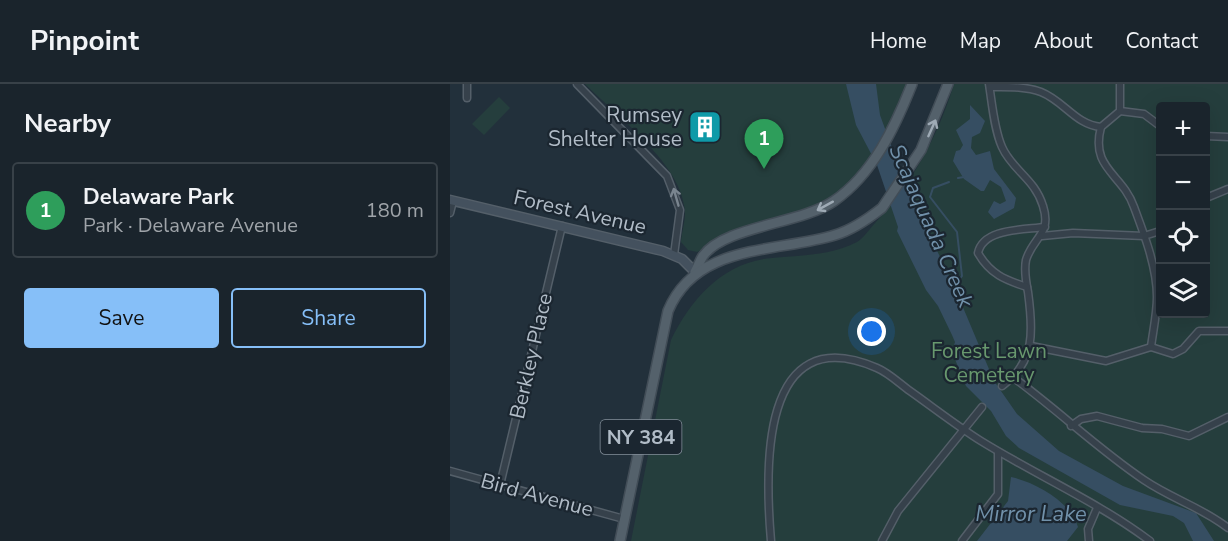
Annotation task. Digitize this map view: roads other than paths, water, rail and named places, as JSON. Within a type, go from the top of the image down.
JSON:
[{"type":"main road","name":"NY 384","points":[[620,541],[668,311],[674,297],[695,272],[704,255],[722,242],[817,211],[845,192],[868,168],[894,127],[912,84]]},
{"type":"main road","name":"NY 384","points":[[695,272],[743,254],[836,235],[863,222],[882,208],[910,170],[931,130],[948,84]]},
{"type":"street","points":[[467,84],[467,98]]},
{"type":"street","points":[[577,84],[660,167],[673,185],[680,210],[674,255]]},
{"type":"street","points":[[1120,84],[1120,111]]},
{"type":"street","points":[[1002,386],[1014,378],[1027,359],[1031,346],[1032,320],[1026,261],[1045,227],[1044,206],[1033,183],[1011,161],[1001,146],[989,86],[1017,87],[1042,92],[1088,126],[1101,127]]},
{"type":"street","points":[[1152,347],[1157,296],[1144,236],[1124,186],[1109,172],[1099,156],[1097,143],[1101,127],[1120,111],[1144,114],[1156,122]]},
{"type":"street","points":[[1210,136],[1228,137]]},
{"type":"street","points":[[1210,196],[1228,189]]},
{"type":"street","points":[[450,213],[452,200]]},
{"type":"street","name":"Forest Avenue","points":[[452,200],[674,255],[695,272]]},
{"type":"street","name":"Berkley Place","points":[[500,485],[562,226]]},
{"type":"street","points":[[1027,287],[1003,279],[986,266],[978,253],[979,247],[988,237],[1045,227]]},
{"type":"street","points":[[1042,236],[1073,233],[1144,236],[1156,232]]},
{"type":"street","points":[[1031,346],[1106,361],[1152,347],[1173,354],[1183,349],[1199,332],[1228,331]]},
{"type":"street","points":[[771,541],[766,486],[768,454],[782,393],[796,373],[815,362],[836,358],[857,360],[880,369],[962,429],[998,452],[1150,541]]},
{"type":"street","points":[[1014,378],[1071,426],[1147,482],[1196,506],[1228,528]]},
{"type":"street","points":[[882,541],[897,511],[982,407]]},
{"type":"street","points":[[1071,426],[1081,419],[1097,416],[1142,428],[1162,429],[1190,436],[1228,417]]},
{"type":"street","points":[[962,541],[998,494],[998,452]]},
{"type":"street","name":"Bird Avenue","points":[[450,471],[624,519]]},
{"type":"street","points":[[1089,541],[1088,529],[1097,508]]},
{"type":"water","points":[[846,84],[876,84],[880,115],[906,186],[954,286],[994,381],[1017,414],[1059,451],[1123,486],[1196,513],[1214,541],[1193,541],[1184,523],[1173,516],[1120,505],[1019,448],[1006,436],[991,411],[966,386],[952,352],[955,342],[952,335],[938,306],[926,290],[897,231],[898,227],[877,165],[856,125]]},
{"type":"water","points":[[970,105],[985,121],[980,133],[972,137],[971,148],[976,155],[990,151],[994,169],[1016,198],[1014,208],[994,219],[988,212],[994,201],[1000,204],[1006,201],[1001,187],[990,180],[984,191],[981,191],[964,179],[953,161],[956,151],[960,150],[963,145],[956,130],[970,119]]},
{"type":"water","name":"Mirror Lake","points":[[1011,477],[1041,488],[1068,509],[1078,527],[1067,541],[977,541],[1008,501]]},
{"type":"waterway","points":[[958,178],[964,177]]},
{"type":"waterway","name":"Scajaquada Creek","points":[[949,182],[933,188],[930,197],[957,232],[962,276],[954,286]]},
{"type":"place","name":"Rumsey Shelter House","points":[[705,127]]},
{"type":"place","name":"Delaware Park","points":[[764,169]]},
{"type":"park label","name":"Forest Lawn Cemetery","points":[[989,363]]}]
